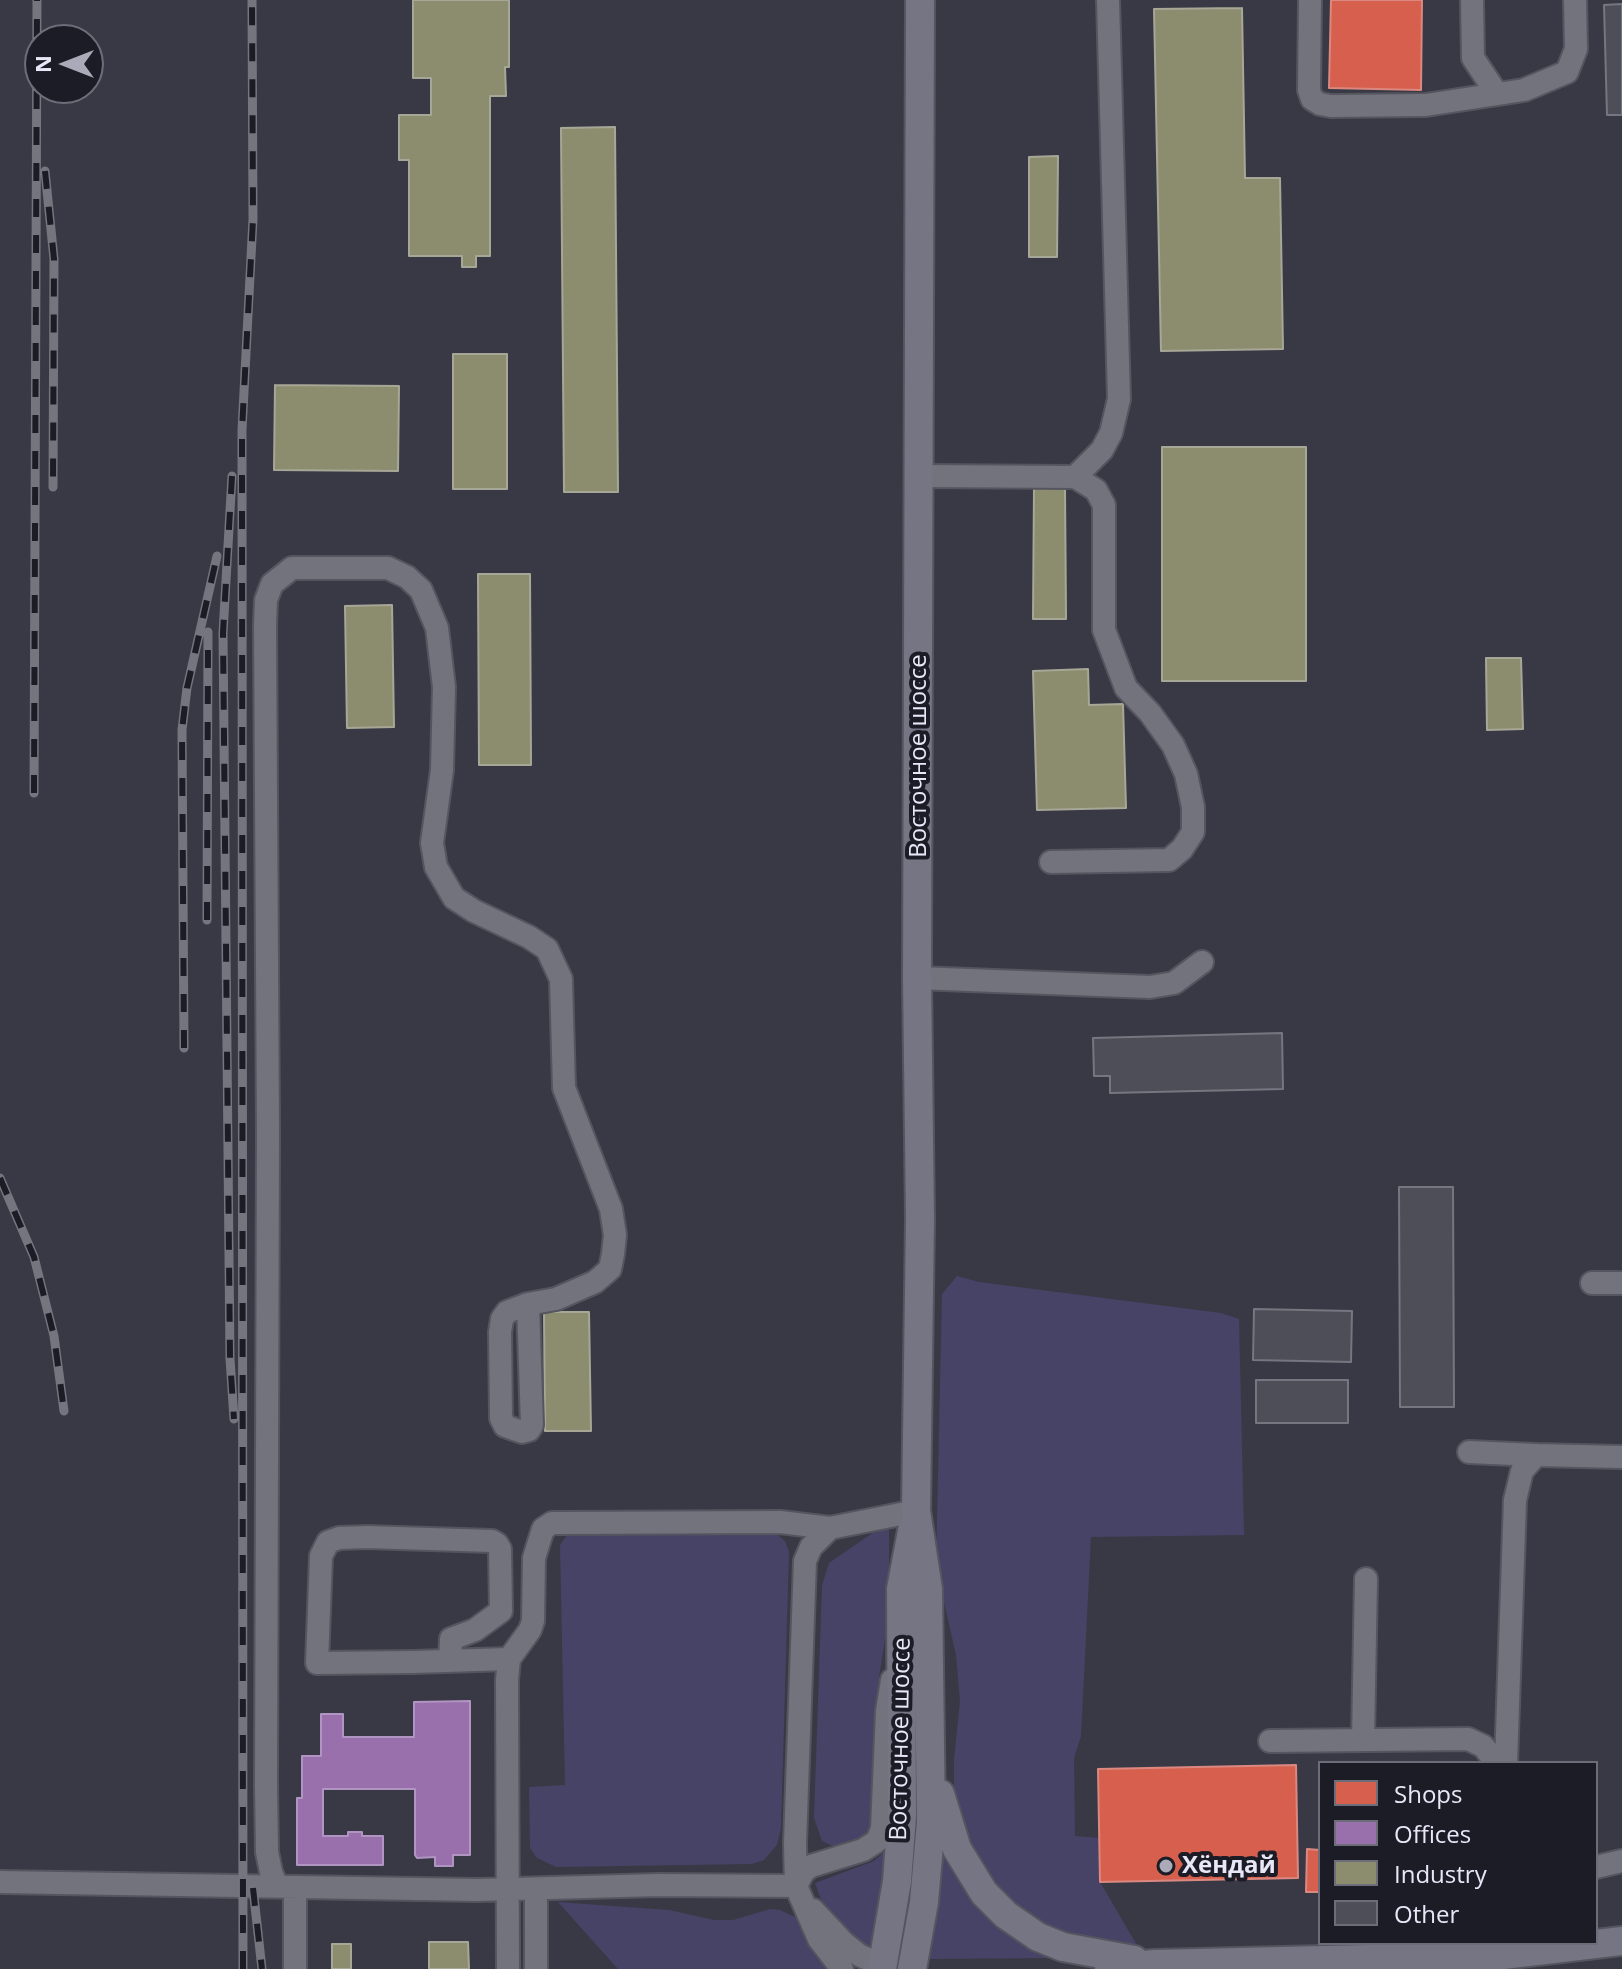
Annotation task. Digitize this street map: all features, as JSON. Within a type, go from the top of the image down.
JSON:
[{"type":"main road","name":"Восточное шоссе","points":[[920,0],[921,476],[917,978],[920,1219],[916,1511],[928,1589],[931,1749]]},
{"type":"main road","name":"Восточное шоссе","points":[[886,1968],[902,1816],[901,1589],[916,1511]]},
{"type":"main road","points":[[931,1749],[949,1829],[957,1849],[984,1893],[1006,1915],[1038,1937],[1063,1947],[1154,1964]]},
{"type":"main road","points":[[912,1969],[928,1867],[931,1749]]},
{"type":"main road","points":[[1598,1944],[1622,1941]]},
{"type":"main road","points":[[1109,1969],[1154,1964],[1496,1956],[1588,1945]]},
{"type":"lane","points":[[1075,477],[1102,450],[1111,433],[1119,399],[1108,0]]},
{"type":"lane","points":[[1310,0],[1309,90],[1312,99],[1320,104],[1426,105],[1524,90],[1567,72],[1576,49],[1575,0]]},
{"type":"lane","points":[[1472,0],[1473,58],[1497,94]]},
{"type":"lane","points":[[921,476],[1075,477],[1096,490],[1104,505],[1104,630],[1126,688],[1150,713],[1173,745],[1186,774],[1193,807],[1193,832],[1182,849],[1169,860],[1051,862]]},
{"type":"lane","points":[[295,1969],[286,1887],[271,1872],[267,1852],[266,1785],[268,1133],[265,625],[266,600],[272,584],[292,568],[388,568],[407,577],[421,590],[437,628],[444,687],[442,770],[432,843],[436,867],[454,898],[547,949],[561,979],[564,1088],[611,1209],[615,1235],[610,1269],[595,1282],[556,1299],[528,1304],[507,1312],[502,1319],[501,1418],[505,1426],[522,1432],[532,1425],[528,1304]]},
{"type":"lane","points":[[917,978],[1150,987],[1174,983],[1202,962]]},
{"type":"lane","points":[[1592,1283],[1622,1283]]},
{"type":"lane","points":[[1469,1452],[1622,1457]]},
{"type":"lane","points":[[1506,1761],[1515,1500],[1522,1471],[1536,1455]]},
{"type":"lane","points":[[508,1969],[507,1680],[509,1659],[530,1630],[536,1549],[543,1529],[552,1523],[780,1522],[830,1528],[916,1511]]},
{"type":"lane","points":[[830,1528],[811,1547],[805,1561],[795,1843],[799,1892],[807,1916],[819,1939],[842,1969]]},
{"type":"lane","points":[[450,1661],[451,1639],[475,1630],[501,1611],[500,1549],[497,1544],[492,1541],[367,1537],[339,1538],[328,1542],[321,1556],[317,1663],[450,1661],[509,1659]]},
{"type":"lane","points":[[1363,1740],[1366,1579]]},
{"type":"lane","points":[[799,1892],[803,1872],[811,1866],[863,1850],[877,1841],[882,1829],[887,1711],[902,1622]]},
{"type":"lane","points":[[1270,1741],[1468,1739],[1483,1746],[1495,1761]]},
{"type":"lane","points":[[1598,1867],[1622,1861]]},
{"type":"lane","points":[[0,1882],[536,1890],[659,1885],[799,1892],[844,1943],[859,1955],[886,1968]]},
{"type":"lane","points":[[536,1890],[536,1969]]},
{"type":"shaded area","points":[[957,1276],[979,1282],[1221,1313],[1239,1319],[1244,1535],[1091,1537],[1081,1736],[1074,1758],[1075,1836],[1099,1838],[1100,1882],[1138,1947],[1065,1934],[1030,1916],[1007,1898],[983,1869],[963,1830],[954,1793],[960,1701],[956,1655],[936,1566],[942,1294]]},
{"type":"shaded area","points":[[884,1525],[889,1525],[889,1614],[879,1677],[877,1817],[868,1838],[837,1848],[822,1841],[814,1818],[822,1585],[829,1563]]},
{"type":"shaded area","points":[[580,1531],[773,1531],[785,1541],[789,1552],[781,1828],[777,1845],[764,1860],[752,1864],[556,1867],[537,1858],[530,1848],[529,1787],[565,1785],[560,1545],[567,1535]]},
{"type":"shaded area","points":[[890,1841],[874,1956],[825,1911],[815,1883],[874,1861]]},
{"type":"shaded area","points":[[942,1843],[1056,1958],[926,1959]]},
{"type":"shaded area","points":[[558,1902],[669,1910],[714,1920],[733,1920],[770,1909],[780,1910],[797,1918],[832,1969],[618,1969]]},
{"type":"building: Shops","points":[[1331,0],[1422,0],[1421,90],[1329,88]]},
{"type":"building: Shops","points":[[1296,1765],[1298,1878],[1100,1882],[1098,1769]]},
{"type":"building: Shops","points":[[1307,1849],[1318,1850],[1318,1892],[1306,1892]]},
{"type":"building: Offices","points":[[470,1701],[470,1855],[453,1855],[453,1866],[435,1866],[435,1857],[417,1858],[415,1789],[323,1789],[323,1836],[348,1836],[348,1832],[362,1832],[362,1836],[383,1836],[383,1865],[297,1865],[297,1798],[302,1798],[302,1756],[321,1756],[321,1714],[343,1714],[343,1737],[414,1737],[414,1702]]},
{"type":"building: Industry","points":[[413,0],[509,0],[506,96],[490,96],[490,256],[476,256],[476,267],[462,267],[462,256],[409,256],[409,160],[399,160],[399,115],[431,115],[431,78],[413,78]]},
{"type":"building: Industry","points":[[1242,8],[1245,178],[1280,178],[1283,349],[1161,351],[1154,9]]},
{"type":"building: Industry","points":[[615,127],[618,492],[564,492],[561,128]]},
{"type":"building: Industry","points":[[1058,156],[1057,257],[1029,257],[1029,157]]},
{"type":"building: Industry","points":[[453,354],[507,354],[507,489],[453,489]]},
{"type":"building: Industry","points":[[275,385],[399,386],[398,471],[274,470]]},
{"type":"building: Industry","points":[[1162,447],[1306,447],[1306,681],[1162,681]]},
{"type":"building: Industry","points":[[1034,488],[1065,488],[1066,619],[1033,619]]},
{"type":"building: Industry","points":[[478,574],[530,574],[531,765],[479,765]]},
{"type":"building: Industry","points":[[392,605],[394,727],[347,728],[345,606]]},
{"type":"building: Industry","points":[[1486,658],[1521,658],[1523,729],[1487,730]]},
{"type":"building: Industry","points":[[1088,669],[1089,705],[1123,704],[1126,808],[1037,810],[1033,671]]},
{"type":"building: Industry","points":[[544,1312],[589,1312],[591,1431],[545,1431]]},
{"type":"building: Industry","points":[[429,1942],[468,1942],[469,1969],[429,1969]]},
{"type":"building: Industry","points":[[332,1944],[351,1944],[351,1969],[332,1969]]},
{"type":"building: Other","points":[[1622,4],[1622,115],[1607,115],[1604,5]]},
{"type":"building: Other","points":[[1282,1033],[1283,1089],[1110,1093],[1110,1076],[1094,1076],[1093,1038]]},
{"type":"building: Other","points":[[1399,1187],[1453,1187],[1454,1407],[1400,1407]]},
{"type":"building: Other","points":[[1254,1309],[1352,1311],[1351,1362],[1253,1360]]},
{"type":"building: Other","points":[[1256,1380],[1348,1380],[1348,1423],[1256,1423]]},
{"type":"railway","points":[[34,793],[37,0]]},
{"type":"railway","points":[[243,1969],[242,430],[253,219],[252,0]]},
{"type":"railway","points":[[45,171],[54,259],[53,487]]},
{"type":"railway","points":[[232,476],[223,633],[230,1359],[234,1419]]},
{"type":"railway","points":[[184,1048],[182,730],[187,688],[217,556]]},
{"type":"railway","points":[[207,920],[208,632]]},
{"type":"railway","points":[[0,1178],[34,1257],[54,1336],[64,1411]]},
{"type":"railway","points":[[253,1888],[262,1969]]},
{"type":"place","name":"Хёндай","points":[[1166,1866]]}]
